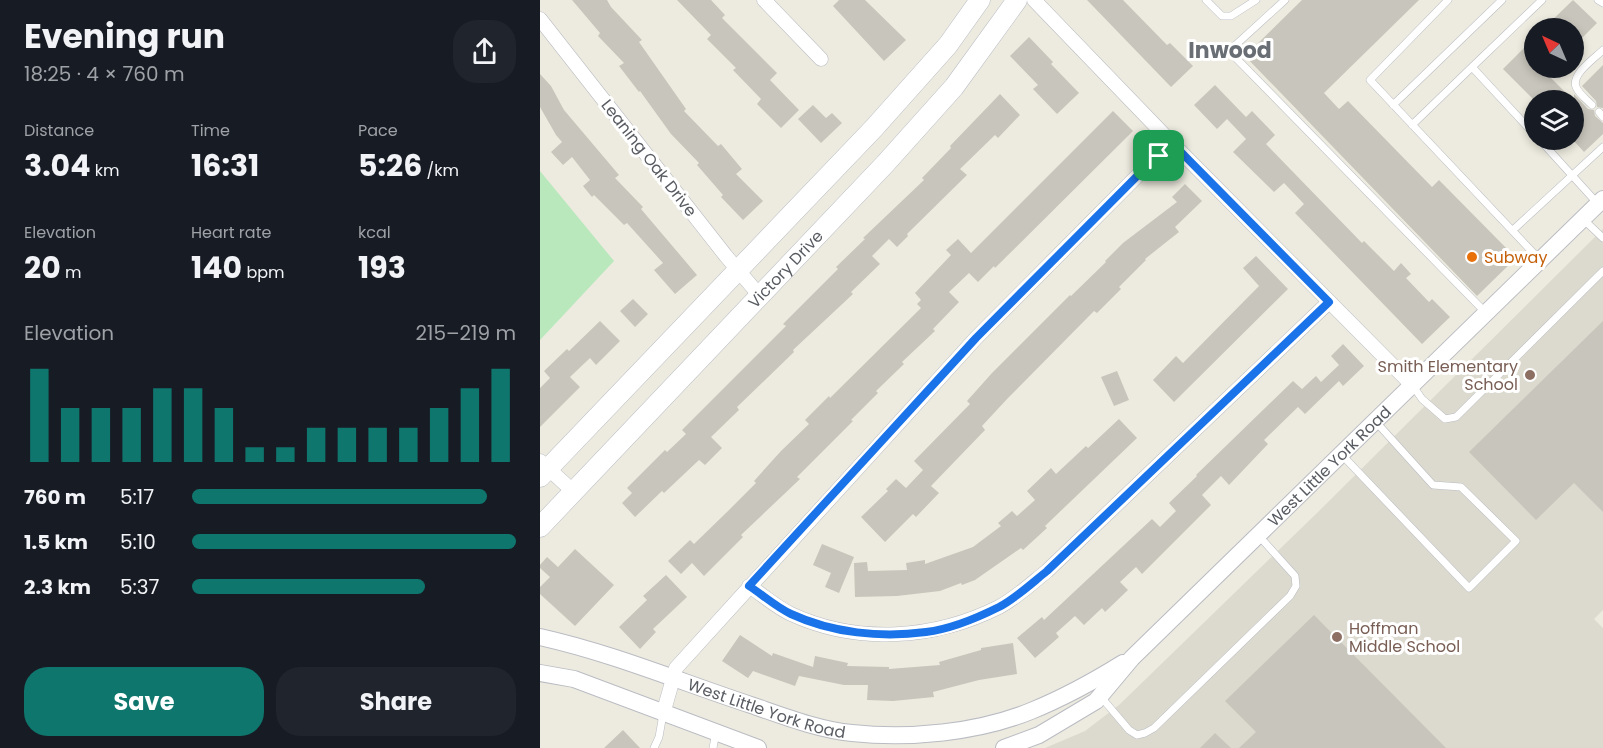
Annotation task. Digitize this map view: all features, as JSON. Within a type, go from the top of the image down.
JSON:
[{"type":"main road","name":"Victory Drive","points":[[543,469],[738,271],[874,128],[948,45],[980,0]]},
{"type":"main road","name":"Victory Drive","points":[[540,527],[885,164],[954,87],[1017,0]]},
{"type":"street","points":[[764,0],[822,59]]},
{"type":"street","points":[[1034,0],[1411,384]]},
{"type":"street","name":"Leaning Oak Drive","points":[[540,20],[760,296]]},
{"type":"street","points":[[663,714],[676,668],[976,338],[1171,142]]},
{"type":"street","name":"West Little York Road","points":[[1009,747],[1039,735],[1101,697],[1132,658],[1411,384],[1601,204]]},
{"type":"street","points":[[749,586],[790,614],[852,632],[879,635],[927,632],[959,624],[1001,606],[1047,571],[1329,302]]},
{"type":"street","points":[[543,469],[574,493]]},
{"type":"street","name":"West Little York Road","points":[[540,637],[587,648],[792,719],[850,733],[913,735],[973,728],[1030,712],[1090,683],[1132,658]]},
{"type":"street","points":[[540,673],[574,679],[663,714],[714,740],[758,748]]},
{"type":"street","points":[[1090,683],[1101,697]]},
{"type":"street","points":[[1002,720],[1009,747]]},
{"type":"lane","points":[[1206,0],[1222,16],[1231,16],[1256,0]]},
{"type":"lane","points":[[1285,0],[1229,51],[1486,313]]},
{"type":"lane","points":[[1448,0],[1370,80],[1540,260]]},
{"type":"lane","points":[[1393,105],[1502,0]]},
{"type":"lane","points":[[1412,125],[1542,0]]},
{"type":"lane","points":[[1592,105],[1575,84],[1577,76],[1603,50]]},
{"type":"lane","points":[[1472,67],[1524,123]]},
{"type":"lane","points":[[1513,230],[1603,147]]},
{"type":"lane","points":[[1549,150],[1601,204]]},
{"type":"lane","points":[[1583,219],[1603,238]]},
{"type":"lane","points":[[1411,384],[1422,399],[1444,419],[1456,417],[1603,271]]},
{"type":"lane","points":[[1341,454],[1469,588],[1516,540],[1461,487],[1433,484],[1374,421]]},
{"type":"lane","points":[[1101,697],[1129,730],[1137,735],[1145,733],[1154,728],[1290,596],[1296,586],[1295,576],[1258,535]]},
{"type":"lane","points":[[654,748],[659,737],[663,714]]},
{"type":"shaded area","points":[[1603,229],[1603,610],[1594,619],[1603,628],[1603,748],[1045,748],[1085,731],[1119,705],[1320,510]]},
{"type":"green space","points":[[540,171],[614,261],[540,340]]},
{"type":"building","points":[[572,0],[607,0],[642,40],[639,42],[686,109],[684,111],[718,146],[721,144],[742,169],[736,174],[763,201],[743,220],[721,197],[723,195],[697,165],[699,163],[671,134],[619,66],[624,63],[598,36],[600,33]]},
{"type":"building","points":[[677,0],[711,0],[725,15],[722,18],[777,73],[770,80],[799,110],[781,128],[757,104],[761,99],[733,70],[736,68],[707,39],[711,35]]},
{"type":"building","points":[[839,0],[865,0],[906,40],[884,61],[833,6]]},
{"type":"building","points":[[1087,0],[1123,0],[1167,45],[1170,43],[1193,66],[1171,87]]},
{"type":"building","points":[[1302,0],[1419,0],[1324,93],[1339,109],[1348,101],[1432,187],[1439,180],[1516,258],[1477,296],[1245,56]]},
{"type":"building","points":[[1573,0],[1597,23],[1584,36],[1584,18],[1554,18]]},
{"type":"building","points":[[1029,37],[1079,93],[1057,114],[1033,89],[1038,85],[1010,56]]},
{"type":"building","points":[[1524,48],[1524,78],[1551,78],[1563,90],[1524,90],[1503,69]]},
{"type":"building","points":[[1603,65],[1603,108],[1597,107],[1596,101],[1582,86]]},
{"type":"building","points":[[540,74],[551,86],[564,110],[619,175],[615,178],[643,207],[641,209],[697,275],[675,294],[654,270],[663,263],[627,223],[624,225],[594,195],[592,197],[583,186],[590,180],[572,157],[563,165],[551,152],[562,142],[540,107]]},
{"type":"building","points":[[1215,85],[1246,117],[1252,111],[1275,135],[1266,144],[1362,243],[1364,241],[1394,271],[1401,263],[1411,274],[1406,278],[1429,302],[1432,299],[1450,317],[1422,344],[1295,213],[1304,204],[1284,183],[1274,192],[1233,152],[1246,139],[1227,119],[1217,129],[1194,105]]},
{"type":"building","points":[[1000,94],[1020,115],[998,138],[995,135],[960,169],[967,175],[907,234],[908,236],[897,247],[889,239],[872,256],[880,264],[851,292],[853,294],[737,407],[739,410],[711,437],[722,448],[705,465],[699,460],[635,517],[622,503],[632,493],[627,488],[665,450],[667,452],[686,434],[682,430],[786,326],[783,324],[838,269],[836,267],[865,239],[863,238],[924,180],[922,178],[951,148],[950,146]]},
{"type":"building","points":[[813,105],[826,118],[832,113],[842,123],[821,143],[798,119]]},
{"type":"building","points":[[1584,105],[1588,109],[1594,110],[1595,116],[1603,123],[1603,134],[1584,152],[1582,150],[1584,150]]},
{"type":"building","points":[[1113,111],[1133,131],[995,268],[994,266],[978,282],[969,273],[949,292],[959,302],[933,329],[935,331],[902,362],[904,364],[876,391],[878,393],[851,420],[853,421],[797,477],[800,479],[741,535],[743,537],[704,576],[692,563],[681,574],[668,561],[690,540],[694,544],[756,483],[754,481],[809,424],[805,420],[921,308],[917,304],[921,300],[915,293],[951,255],[946,250],[958,239],[971,253]]},
{"type":"building","points":[[1185,184],[1202,201],[1175,227],[1179,232],[1145,259],[1119,287],[1121,289],[1097,313],[1094,311],[1008,398],[982,426],[985,430],[931,486],[939,493],[916,517],[913,514],[885,542],[861,517],[888,491],[886,489],[896,479],[906,488],[923,470],[914,461],[970,404],[967,401],[992,373],[1123,243],[1177,202],[1172,197]]},
{"type":"building","points":[[1256,256],[1288,289],[1174,402],[1153,380],[1176,356],[1183,363],[1259,286],[1243,268]]},
{"type":"building","points":[[633,299],[648,314],[635,327],[620,311]]},
{"type":"building","points":[[600,321],[620,341],[596,365],[590,358],[570,377],[580,387],[540,427],[540,388],[550,378],[544,371]]},
{"type":"building","points":[[1603,321],[1603,512],[1574,483],[1536,520],[1469,452]]},
{"type":"building","points":[[1343,344],[1364,366],[1343,386],[1339,381],[1305,414],[1298,407],[1264,440],[1268,444],[1229,485],[1221,476],[1202,495],[1211,505],[1142,574],[1136,567],[1120,582],[1128,590],[1105,612],[1102,608],[1084,625],[1075,616],[1056,633],[1059,637],[1035,658],[1017,638],[1042,617],[1044,620],[1152,519],[1160,527],[1176,511],[1169,503],[1293,381],[1302,389],[1316,376],[1321,382],[1339,365],[1331,356]]},
{"type":"building","points":[[1117,371],[1129,400],[1114,406],[1101,377]]},
{"type":"building","points":[[1119,419],[1137,438],[1023,550],[1021,548],[975,580],[962,585],[961,583],[940,591],[897,596],[855,597],[854,563],[867,562],[868,571],[907,570],[906,563],[925,560],[925,564],[973,547],[1001,526],[998,523],[1012,511],[1017,516],[1035,500],[1027,491],[1051,468],[1056,474]]},
{"type":"building","points":[[822,544],[854,557],[839,593],[825,587],[831,573],[813,565]]},
{"type":"building","points":[[575,549],[614,585],[575,626],[540,594],[540,587],[550,577],[540,568],[540,565],[547,557],[558,567]]},
{"type":"building","points":[[666,575],[687,597],[653,629],[656,632],[640,649],[619,627],[647,600],[643,596]]},
{"type":"building","points":[[1314,615],[1446,748],[1239,748],[1256,732],[1225,701]]},
{"type":"building","points":[[740,635],[772,656],[773,653],[813,667],[815,656],[848,663],[847,666],[889,667],[889,669],[940,665],[939,662],[981,650],[981,648],[1013,643],[1017,674],[979,680],[933,692],[934,697],[893,701],[867,700],[868,685],[844,685],[799,676],[795,686],[753,671],[748,678],[722,661]]},
{"type":"building","points":[[623,730],[640,748],[604,748]]},
{"type":"building","points":[[1215,733],[1231,748],[1200,748]]},
{"type":"place","name":"Subway","points":[[1472,257]]},
{"type":"place","name":"Smith Elementary School","points":[[1530,375]]},
{"type":"place","name":"Hoffman Middle School","points":[[1337,637]]},
{"type":"district","name":"Inwood","points":[[1230,50]]},
{"type":"route","points":[[1171,142],[1329,302],[1047,571],[1001,606],[959,624],[927,632],[879,635],[852,632],[790,614],[749,586],[976,338],[1159,156],[1171,142]]}]
